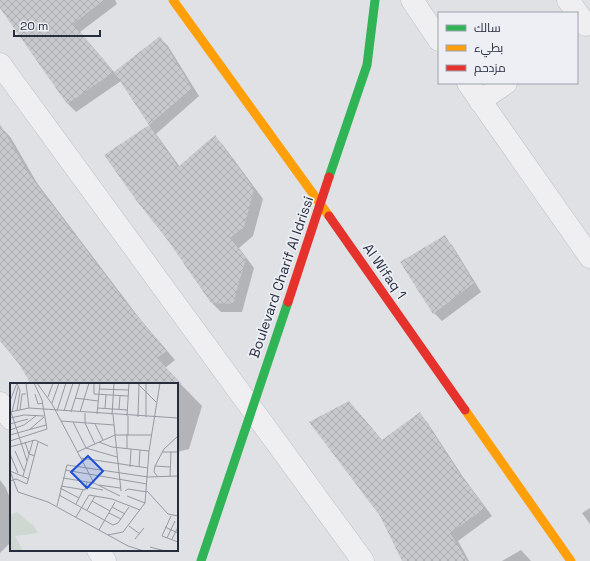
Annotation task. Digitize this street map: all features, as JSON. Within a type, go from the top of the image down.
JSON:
[{"type":"street","name":"Al Wifaq 1","points":[[173,0],[321,205],[571,561]]},
{"type":"street","name":"Boulevard Charif Al Idrissi","points":[[201,561],[367,65],[375,0]]},
{"type":"street","points":[[412,0],[438,39]]},
{"type":"street","points":[[568,0],[575,12]]},
{"type":"street","points":[[578,16],[584,26]]},
{"type":"street","points":[[0,64],[363,561]]},
{"type":"street","points":[[469,84],[590,258]]},
{"type":"street","points":[[480,101],[505,84]]},
{"type":"street","points":[[0,403],[10,418]]},
{"type":"street","points":[[99,551],[105,561]]},
{"type":"building","points":[[0,0],[104,0],[73,24],[114,72],[67,104],[0,8]]},
{"type":"building","points":[[160,36],[192,88],[149,125],[114,72]]},
{"type":"building","points":[[0,124],[28,173],[131,309],[167,351],[157,358],[182,384],[30,383],[19,364],[0,341]]},
{"type":"building","points":[[149,125],[178,167],[215,135],[254,189],[244,227],[230,238],[246,258],[233,304],[211,303],[169,242],[136,200],[104,155]]},
{"type":"building","points":[[445,235],[474,283],[433,314],[400,262]]},
{"type":"building","points":[[349,401],[382,440],[420,412],[455,467],[485,508],[450,533],[467,561],[402,561],[380,516],[309,422]]},
{"type":"traffic: fast","points":[[329,177],[367,65],[375,0]]},
{"type":"traffic: fast","points":[[201,561],[288,302]]},
{"type":"traffic: slow","points":[[173,0],[329,216]]},
{"type":"traffic: slow","points":[[465,410],[571,561]]},
{"type":"traffic: jam","points":[[288,302],[329,177]]},
{"type":"traffic: jam","points":[[329,216],[465,410]]}]
